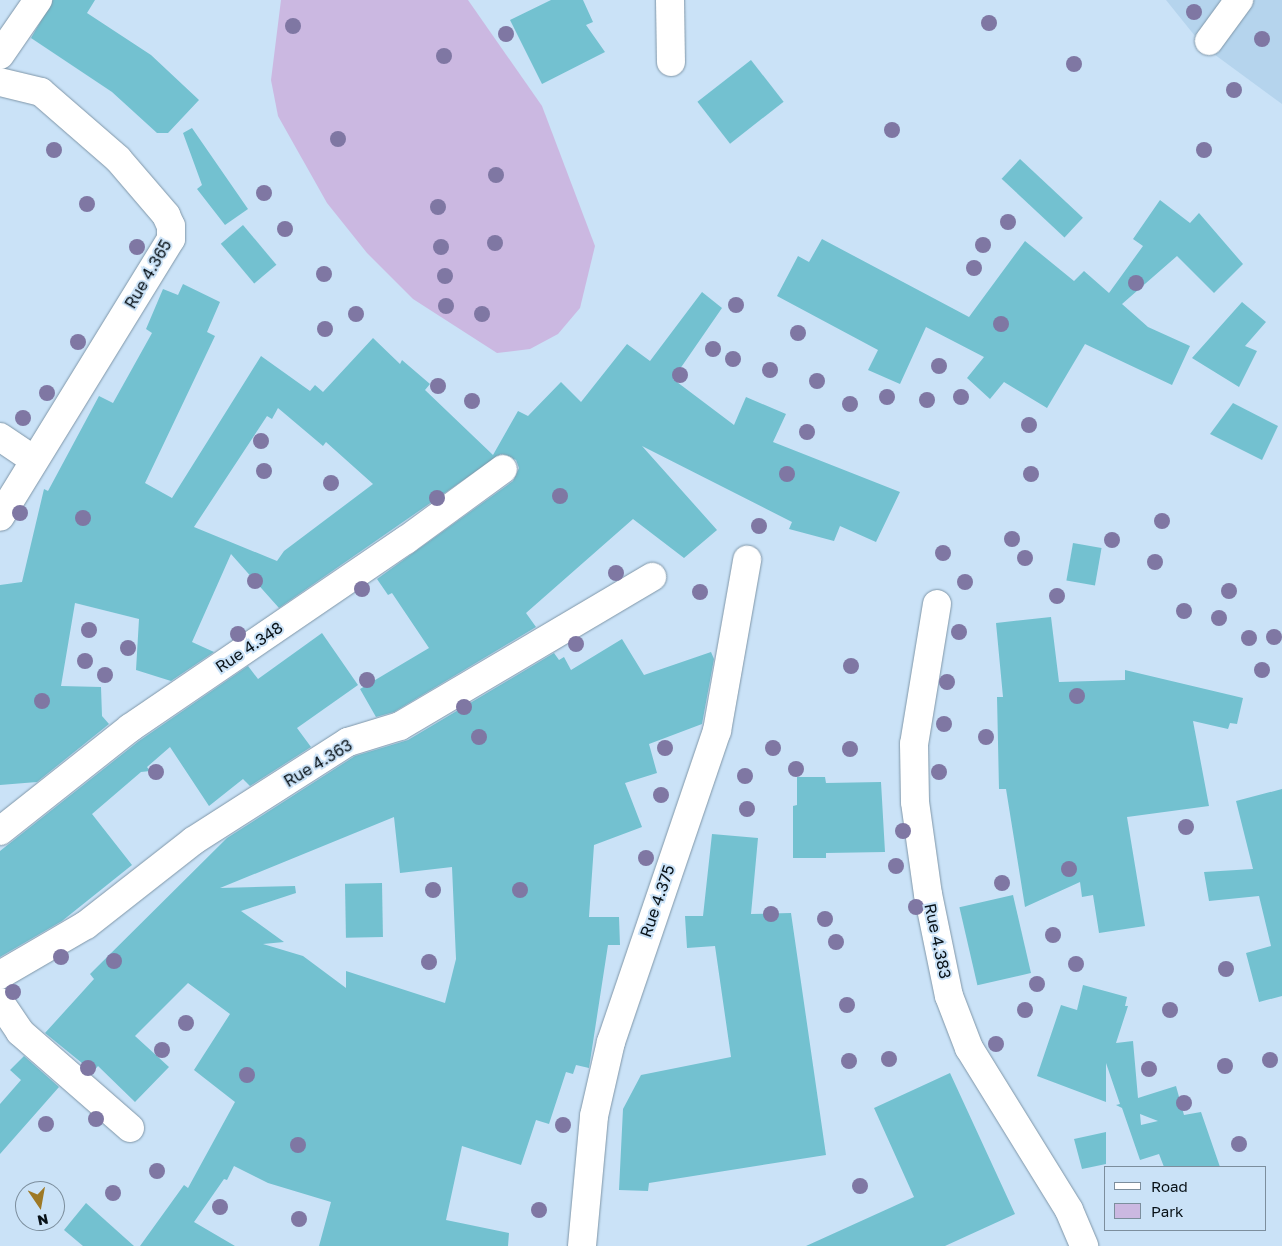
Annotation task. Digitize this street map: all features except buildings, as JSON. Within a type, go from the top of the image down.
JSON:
[{"type":"street","points":[[0,55],[38,0]]},
{"type":"street","points":[[670,0],[671,62]]},
{"type":"street","points":[[1209,41],[1239,0]]},
{"type":"street","name":"Rue 4.365","points":[[0,82],[41,92],[118,159],[166,215],[171,226],[171,239],[33,459],[0,517]]},
{"type":"street","points":[[0,437],[33,459]]},
{"type":"street","name":"Rue 4.348","points":[[0,831],[130,728],[406,540],[503,469]]},
{"type":"street","name":"Rue 4.375","points":[[582,1246],[594,1116],[609,1052],[716,731],[747,560]]},
{"type":"street","name":"Rue 4.363","points":[[0,975],[86,925],[193,841],[348,742],[400,726],[652,577]]},
{"type":"street","name":"Rue 4.383","points":[[936,604],[914,744],[915,802],[928,894],[950,996],[969,1048],[1069,1210],[1084,1246]]},
{"type":"street","points":[[0,1002],[20,1032],[130,1128]]},
{"type":"shaded area","points":[[1166,0],[1282,0],[1282,104],[1203,46]]},
{"type":"green space","points":[[281,0],[468,0],[542,106],[595,246],[580,308],[558,334],[530,349],[497,353],[413,299],[367,253],[327,203],[278,116],[271,80]]}]
